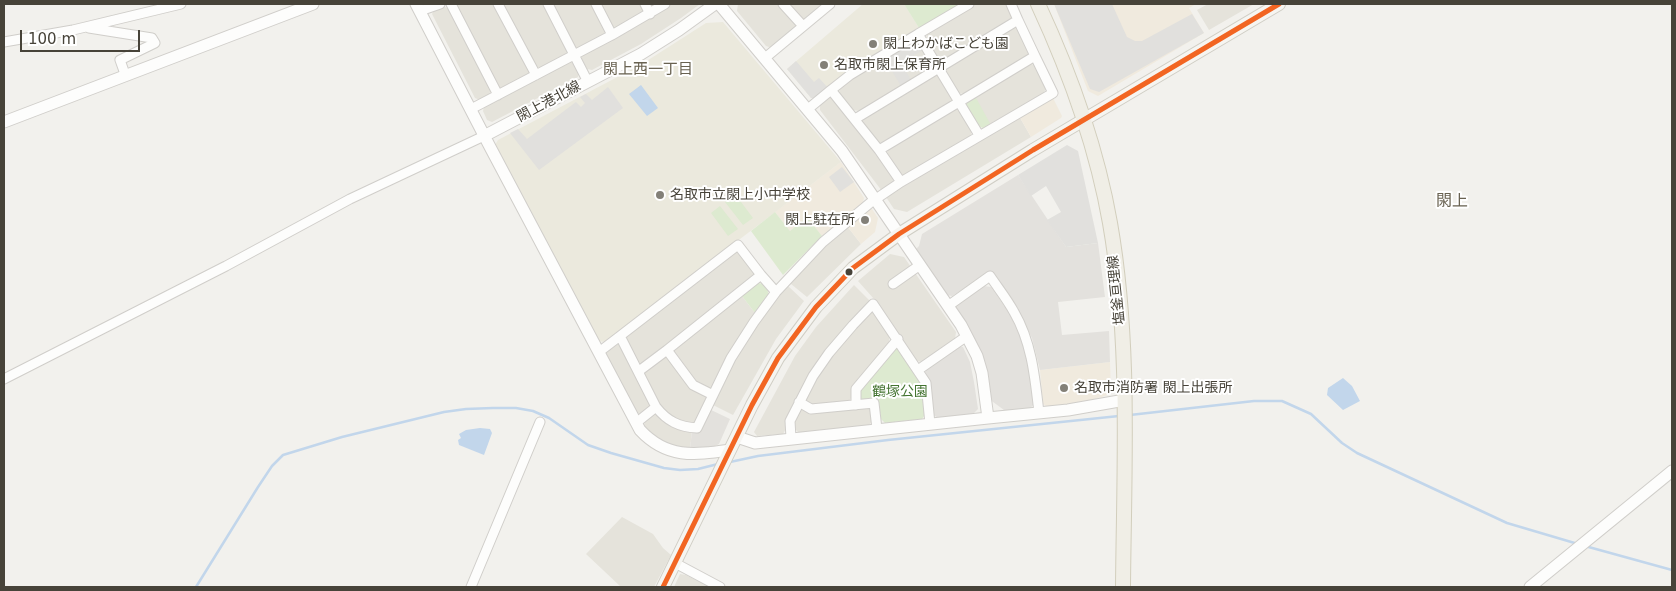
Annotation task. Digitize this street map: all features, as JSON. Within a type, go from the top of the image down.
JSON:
[{"type":"main road","name":"塩釜亘理線","points":[[1038,4],[1057,46],[1084,121],[1110,223],[1120,310],[1125,410],[1123,587]]},
{"type":"main road","points":[[663,587],[767,378],[803,322],[853,268],[899,234],[1279,4]]},
{"type":"street","points":[[4,42],[84,27],[181,4]]},
{"type":"street","points":[[4,122],[125,74],[313,4]]},
{"type":"street","points":[[440,4],[418,7],[636,424],[648,438],[669,450],[678,453],[726,458]]},
{"type":"street","points":[[451,4],[498,95]]},
{"type":"street","points":[[498,4],[536,75]]},
{"type":"street","points":[[548,4],[588,82]]},
{"type":"street","points":[[596,4],[612,34]]},
{"type":"street","points":[[645,4],[650,14]]},
{"type":"street","points":[[471,110],[650,14],[665,4]]},
{"type":"street","name":"閖上港北線","points":[[484,136],[641,54],[715,4]]},
{"type":"street","points":[[720,4],[842,150],[948,306],[977,356],[982,372],[988,418]]},
{"type":"street","points":[[783,4],[803,26]]},
{"type":"street","points":[[765,58],[830,4]]},
{"type":"street","points":[[808,110],[850,75],[969,4]]},
{"type":"street","points":[[620,336],[656,407],[673,423],[687,428],[697,428],[732,358],[754,322],[776,292],[823,242],[876,199],[901,182],[1052,93],[1011,4]]},
{"type":"street","points":[[855,119],[1018,20]]},
{"type":"street","points":[[84,27],[152,38],[155,43],[120,60],[125,74]]},
{"type":"street","points":[[918,34],[979,135]]},
{"type":"street","points":[[879,150],[1035,56]]},
{"type":"street","points":[[831,90],[879,150],[901,182]]},
{"type":"street","points":[[4,379],[226,266],[350,199],[484,136]]},
{"type":"street","points":[[599,352],[738,246],[776,292]]},
{"type":"street","points":[[893,284],[920,265]]},
{"type":"street","points":[[639,371],[761,275]]},
{"type":"street","points":[[948,306],[990,276],[1014,311],[1027,340],[1035,372],[1039,413]]},
{"type":"street","points":[[791,438],[790,421],[799,402],[829,353],[852,325],[873,304],[926,383],[930,424]]},
{"type":"street","points":[[918,370],[967,336]]},
{"type":"street","points":[[856,405],[856,389],[898,339]]},
{"type":"street","points":[[667,350],[693,385],[713,395]]},
{"type":"street","points":[[799,402],[811,410],[874,403],[877,429]]},
{"type":"street","points":[[636,424],[656,407]]},
{"type":"street","points":[[737,437],[752,443],[1039,413],[1125,410]]},
{"type":"street","points":[[471,587],[540,422]]},
{"type":"street","points":[[1530,587],[1672,471]]},
{"type":"street","points":[[675,563],[720,587]]},
{"type":"shaded area","points":[[456,4],[495,4],[530,69],[528,76],[503,89],[497,86],[455,6]]},
{"type":"shaded area","points":[[502,4],[544,4],[568,48],[566,55],[541,68],[535,66]]},
{"type":"shaded area","points":[[552,4],[593,4],[606,29],[604,35],[580,49],[573,46]]},
{"type":"shaded area","points":[[599,4],[642,4],[644,8],[642,15],[618,28],[611,26]]},
{"type":"shaded area","points":[[671,4],[700,4],[641,44],[592,70],[587,69],[581,59],[583,54]]},
{"type":"shaded area","points":[[738,4],[779,4],[795,22],[795,30],[772,48],[766,46],[737,11]]},
{"type":"shaded area","points":[[787,4],[825,4],[806,19],[800,19]]},
{"type":"shaded area","points":[[863,4],[904,4],[919,28],[848,70],[816,98],[811,98],[787,69]]},
{"type":"shaded area","points":[[976,4],[1007,4],[1012,15],[1010,21],[944,60],[937,59],[926,39],[927,33]]},
{"type":"shaded area","points":[[1054,4],[1196,4],[1189,8],[1204,33],[1098,96],[1088,91]]},
{"type":"shaded area","points":[[1054,4],[1112,4],[1127,37],[1135,41],[1142,41],[1192,14],[1204,33],[1099,92],[1090,89]]},
{"type":"shaded area","points":[[1208,4],[1254,4],[1209,30],[1197,10]]},
{"type":"shaded area","points":[[443,6],[449,9],[491,89],[489,95],[480,100],[475,98],[432,14],[434,10]]},
{"type":"shaded area","name":"名取市立閖上小中学校","points":[[723,22],[841,162],[605,342],[597,341],[495,145],[498,140],[642,64],[706,23]]},
{"type":"shaded area","points":[[1012,27],[1019,29],[1029,51],[1027,57],[964,94],[958,93],[945,73],[947,66]]},
{"type":"shaded area","points":[[913,41],[919,42],[931,62],[930,69],[859,111],[853,110],[839,94],[840,88],[851,78]]},
{"type":"shaded area","points":[[913,41],[919,42],[923,50],[901,63],[911,80],[901,86],[884,58]]},
{"type":"shaded area","points":[[568,61],[575,63],[579,72],[578,77],[492,122],[487,120],[483,111],[484,107]]},
{"type":"shaded area","points":[[796,61],[814,82],[819,78],[828,88],[816,98],[811,98],[787,69]]},
{"type":"shaded area","points":[[1030,64],[1036,65],[1046,87],[1044,93],[983,128],[967,101]]},
{"type":"shaded area","points":[[934,75],[940,76],[952,97],[950,102],[884,143],[877,142],[863,122],[864,116]]},
{"type":"shaded area","points":[[608,87],[623,108],[539,170],[510,133],[518,129],[527,139],[576,102],[581,107],[585,103],[580,97],[586,94],[592,100]]},
{"type":"shaded area","points":[[1052,96],[1062,116],[1061,118],[1031,137],[1019,116]]},
{"type":"shaded area","points":[[828,97],[834,98],[852,120],[894,178],[892,184],[882,191],[820,110],[820,104]]},
{"type":"shaded area","points":[[954,109],[960,111],[972,131],[970,137],[906,176],[900,174],[887,154],[888,148]]},
{"type":"shaded area","points":[[1019,116],[1031,137],[907,212],[894,209],[886,197]]},
{"type":"shaded area","points":[[1067,145],[1078,151],[1098,243],[1066,247],[1047,220],[1061,212],[1046,186],[1031,196],[1018,175]]},
{"type":"shaded area","points":[[841,162],[864,198],[863,202],[822,236],[807,218],[790,231],[775,212]]},
{"type":"shaded area","points":[[842,167],[854,182],[840,192],[829,177]]},
{"type":"shaded area","points":[[1018,175],[1066,247],[1098,243],[1105,297],[1058,302],[1062,335],[1109,331],[1110,362],[1040,370],[1032,338],[1015,306],[992,271],[952,296],[946,295],[915,250],[919,246],[922,234]]},
{"type":"shaded area","points":[[869,209],[872,209],[878,218],[875,232],[861,244],[847,226]]},
{"type":"shaded area","points":[[847,226],[861,244],[807,297],[791,284],[791,279]]},
{"type":"shaded area","points":[[735,251],[741,253],[755,271],[754,278],[645,364],[637,362],[626,340],[627,335]]},
{"type":"shaded area","points":[[890,254],[904,257],[956,332],[955,339],[921,362],[914,360],[874,299],[858,281]]},
{"type":"shaded area","points":[[854,285],[870,301],[834,342],[783,434],[757,436],[754,432],[795,356],[816,327]]},
{"type":"shaded area","points":[[788,286],[804,301],[776,339],[733,415],[711,404],[749,335],[772,303]]},
{"type":"shaded area","points":[[984,286],[991,287],[1010,314],[1023,343],[1031,376],[1033,405],[1029,410],[1004,410],[989,399],[955,310],[955,305]]},
{"type":"shaded area","points":[[742,296],[755,313],[713,386],[707,388],[695,382],[673,355],[674,348]]},
{"type":"shaded area","points":[[870,312],[875,313],[890,334],[889,342],[851,388],[852,397],[848,402],[812,406],[805,397],[824,366]]},
{"type":"shaded area","points":[[614,344],[621,345],[652,402],[650,408],[642,414],[635,413],[605,357],[607,350]]},
{"type":"shaded area","points":[[957,346],[963,347],[970,362],[978,409],[973,414],[938,418],[932,414],[930,381],[925,374],[926,368]]},
{"type":"shaded area","points":[[662,358],[668,358],[705,394],[707,400],[696,422],[691,425],[681,423],[665,413],[644,376],[646,370]]},
{"type":"shaded area","points":[[1110,362],[1111,391],[1108,395],[1088,401],[1048,407],[1043,404],[1040,370]]},
{"type":"shaded area","points":[[867,407],[872,410],[873,420],[869,425],[799,433],[794,428],[793,421],[798,411],[803,409]]},
{"type":"shaded area","points":[[709,409],[730,419],[719,444],[690,449],[692,431]]},
{"type":"shaded area","points":[[652,414],[659,415],[692,431],[690,449],[685,450],[658,440],[644,426],[645,420]]},
{"type":"shaded area","points":[[622,517],[653,534],[663,548],[671,555],[654,587],[621,587],[586,554]]},
{"type":"shaded area","points":[[680,574],[686,575],[709,587],[674,587]]},
{"type":"green space","points":[[904,4],[960,4],[919,28]]},
{"type":"green space","points":[[975,96],[991,125],[983,128],[978,126],[966,106],[967,101]]},
{"type":"green space","points":[[735,194],[753,218],[743,225],[725,202]]},
{"type":"green space","points":[[720,206],[738,229],[728,236],[711,213]]},
{"type":"green space","points":[[775,212],[790,231],[807,217],[822,236],[783,275],[751,231]]},
{"type":"green space","points":[[758,283],[765,284],[768,297],[755,313],[742,296]]},
{"type":"green space","name":"鶴塚公園","points":[[892,349],[900,349],[922,385],[925,415],[922,419],[885,423],[881,419],[878,399],[864,400],[860,398],[859,391]]},
{"type":"water","points":[[641,85],[658,108],[647,116],[629,94]]},
{"type":"water","points":[[1343,378],[1352,386],[1360,401],[1343,410],[1327,395],[1328,388]]},
{"type":"water","points":[[490,429],[492,433],[484,455],[459,445],[458,440],[461,438],[459,434],[466,430]]},
{"type":"waterway","points":[[1130,415],[1254,401],[1282,401],[1311,414],[1342,443],[1357,453],[1507,523],[1578,544]]},
{"type":"waterway","points":[[196,587],[258,487],[272,466],[283,455],[342,437],[444,412],[493,408],[516,408],[533,411],[549,418],[588,445],[611,453],[664,468],[680,470],[698,469],[718,464]]},
{"type":"waterway","points":[[730,462],[758,456],[888,440],[1119,416]]},
{"type":"waterway","points":[[1585,546],[1672,570]]},
{"type":"transit line","points":[[663,587],[752,405],[778,358],[816,307],[853,268],[899,234],[1033,150],[1279,4]]},
{"type":"place","name":"閖上わかばこども園","points":[[873,44]]},
{"type":"place","name":"名取市閖上保育所","points":[[824,65]]},
{"type":"place","name":"名取市立閖上小中学校","points":[[660,195]]},
{"type":"place","name":"閖上駐在所","points":[[865,220]]},
{"type":"place","name":"名取市消防署 閖上出張所","points":[[1064,388]]},
{"type":"district","name":"閖上西一丁目","points":[[648,70]]},
{"type":"district","name":"閖上","points":[[1452,202]]}]
